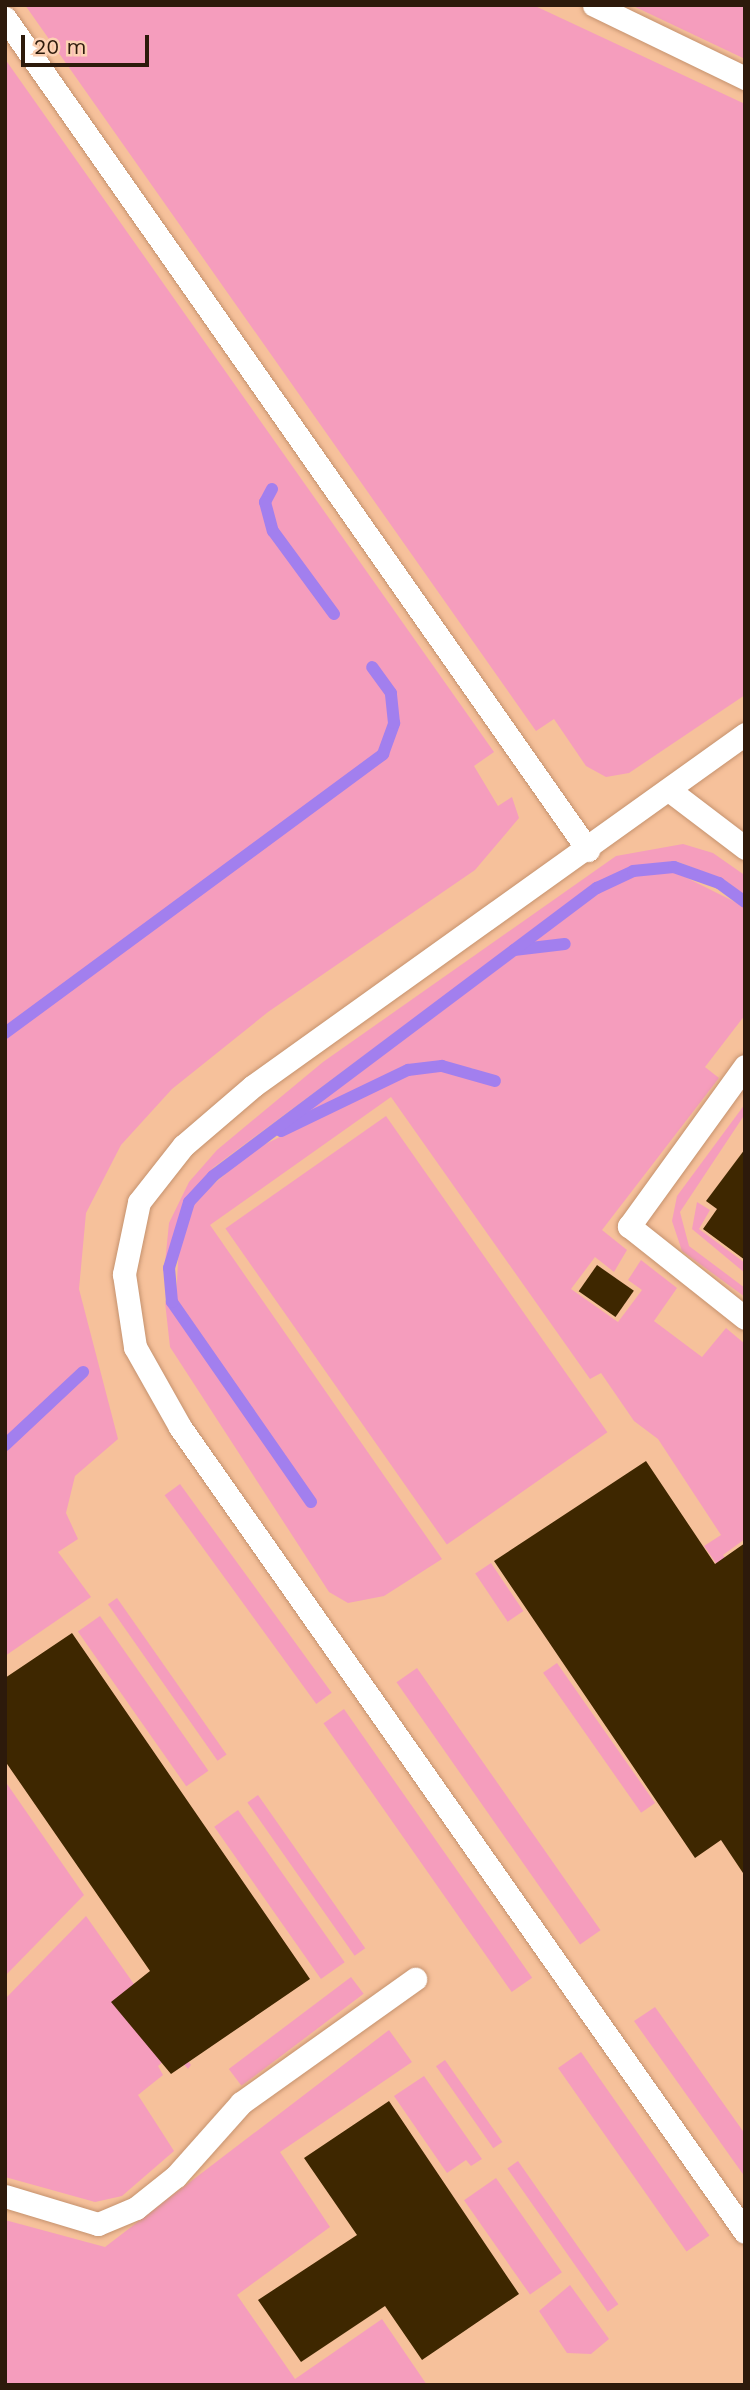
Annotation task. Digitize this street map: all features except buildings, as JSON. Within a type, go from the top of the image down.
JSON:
[{"type":"lane","points":[[594,5],[745,78]]},
{"type":"lane","points":[[5,18],[588,850]]},
{"type":"lane","points":[[745,734],[588,850],[253,1086],[183,1146],[139,1202],[124,1274],[135,1347],[180,1427],[745,2232]]},
{"type":"lane","points":[[669,790],[745,848]]},
{"type":"lane","points":[[745,1066],[629,1226],[745,1318]]},
{"type":"lane","points":[[5,2196],[98,2224],[136,2208],[176,2176],[241,2103],[415,1979]]},
{"type":"shaded area","points":[[25,5],[533,5],[745,104],[745,695],[629,773],[606,777],[586,766],[554,719],[536,731]]},
{"type":"shaded area","points":[[631,5],[745,5],[745,59]]},
{"type":"shaded area","points":[[5,59],[494,752],[474,766],[498,806],[512,797],[519,818],[475,870],[268,1012],[172,1089],[121,1145],[86,1213],[79,1289],[118,1439],[75,1476],[66,1513],[78,1539],[58,1552],[91,1597],[5,1656]]},
{"type":"shaded area","points":[[683,844],[713,853],[743,874],[745,895],[725,880],[676,861],[634,866],[596,883],[214,1167],[187,1197],[165,1263],[169,1223],[189,1182],[217,1150],[323,1062],[616,856]]},
{"type":"shaded area","points":[[673,871],[745,907],[745,1015],[705,1067],[719,1078],[602,1230],[627,1250],[614,1272],[595,1257],[571,1289],[618,1322],[642,1290],[628,1280],[641,1260],[677,1288],[654,1321],[702,1357],[726,1328],[745,1344],[745,1539],[723,1555],[732,1569],[724,1575],[704,1546],[721,1535],[658,1439],[634,1421],[601,1373],[590,1379],[391,1097],[210,1225],[442,1559],[384,1596],[348,1603],[329,1592],[170,1347],[165,1302],[315,1508],[176,1300],[179,1243],[191,1204],[253,1150],[410,1074],[442,1069],[499,1083],[472,1068],[408,1067],[276,1130],[514,953],[564,948],[565,941],[521,947],[599,892],[634,875]]},
{"type":"shaded area","points":[[745,1104],[745,1114],[680,1212],[689,1246],[745,1288],[745,1297],[682,1251],[672,1221],[677,1196]]},
{"type":"shaded area","points":[[386,1116],[607,1432],[447,1545],[225,1228]]},
{"type":"shaded area","points":[[697,1202],[710,1210],[699,1229],[745,1263],[745,1273],[692,1229]]},
{"type":"shaded area","points":[[180,1484],[332,1693],[316,1704],[165,1495]]},
{"type":"shaded area","points":[[491,1563],[523,1611],[508,1622],[475,1574]]},
{"type":"shaded area","points":[[117,1598],[227,1754],[218,1761],[108,1604]]},
{"type":"shaded area","points":[[100,1616],[208,1771],[186,1786],[78,1631]]},
{"type":"shaded area","points":[[557,1663],[655,1803],[641,1813],[543,1673]]},
{"type":"shaded area","points":[[417,1668],[601,1930],[580,1944],[397,1682]]},
{"type":"shaded area","points":[[344,1709],[532,1978],[512,1992],[324,1723]]},
{"type":"shaded area","points":[[5,1781],[84,1895],[5,1976]]},
{"type":"shaded area","points":[[258,1795],[365,1948],[355,1956],[247,1802]]},
{"type":"shaded area","points":[[238,1810],[345,1962],[321,1979],[214,1827]]},
{"type":"shaded area","points":[[86,1916],[191,2065],[188,2069],[174,2053],[158,2066],[163,2075],[138,2095],[174,2151],[122,2196],[95,2202],[5,2177],[5,1999]]},
{"type":"shaded area","points":[[351,1977],[364,1994],[241,2086],[229,2069]]},
{"type":"shaded area","points":[[655,2007],[745,2134],[745,2177],[634,2021]]},
{"type":"shaded area","points":[[389,2030],[412,2062],[280,2152],[330,2227],[237,2295],[295,2379],[382,2319],[427,2385],[5,2385],[5,2220],[105,2247]]},
{"type":"shaded area","points":[[581,2052],[709,2235],[687,2252],[558,2068]]},
{"type":"shaded area","points":[[445,2060],[502,2142],[493,2148],[436,2066]]},
{"type":"shaded area","points":[[424,2076],[482,2159],[471,2166],[466,2160],[447,2173],[394,2096]]},
{"type":"shaded area","points":[[518,2161],[618,2304],[608,2312],[507,2168]]},
{"type":"shaded area","points":[[496,2178],[562,2272],[530,2295],[464,2200]]},
{"type":"shaded area","points":[[570,2285],[609,2339],[591,2354],[567,2353],[539,2311]]},
{"type":"waterway","points":[[272,489],[265,502],[273,531],[334,614]]},
{"type":"waterway","points":[[5,1033],[383,754],[394,723],[391,693],[372,667]]},
{"type":"waterway","points":[[311,1502],[172,1302],[169,1268],[189,1202],[213,1176],[597,888],[633,871],[674,867],[719,883],[745,902]]},
{"type":"waterway","points":[[514,950],[565,944]]},
{"type":"waterway","points":[[281,1131],[408,1070],[442,1066],[495,1081]]},
{"type":"waterway","points":[[5,1445],[83,1372]]}]
